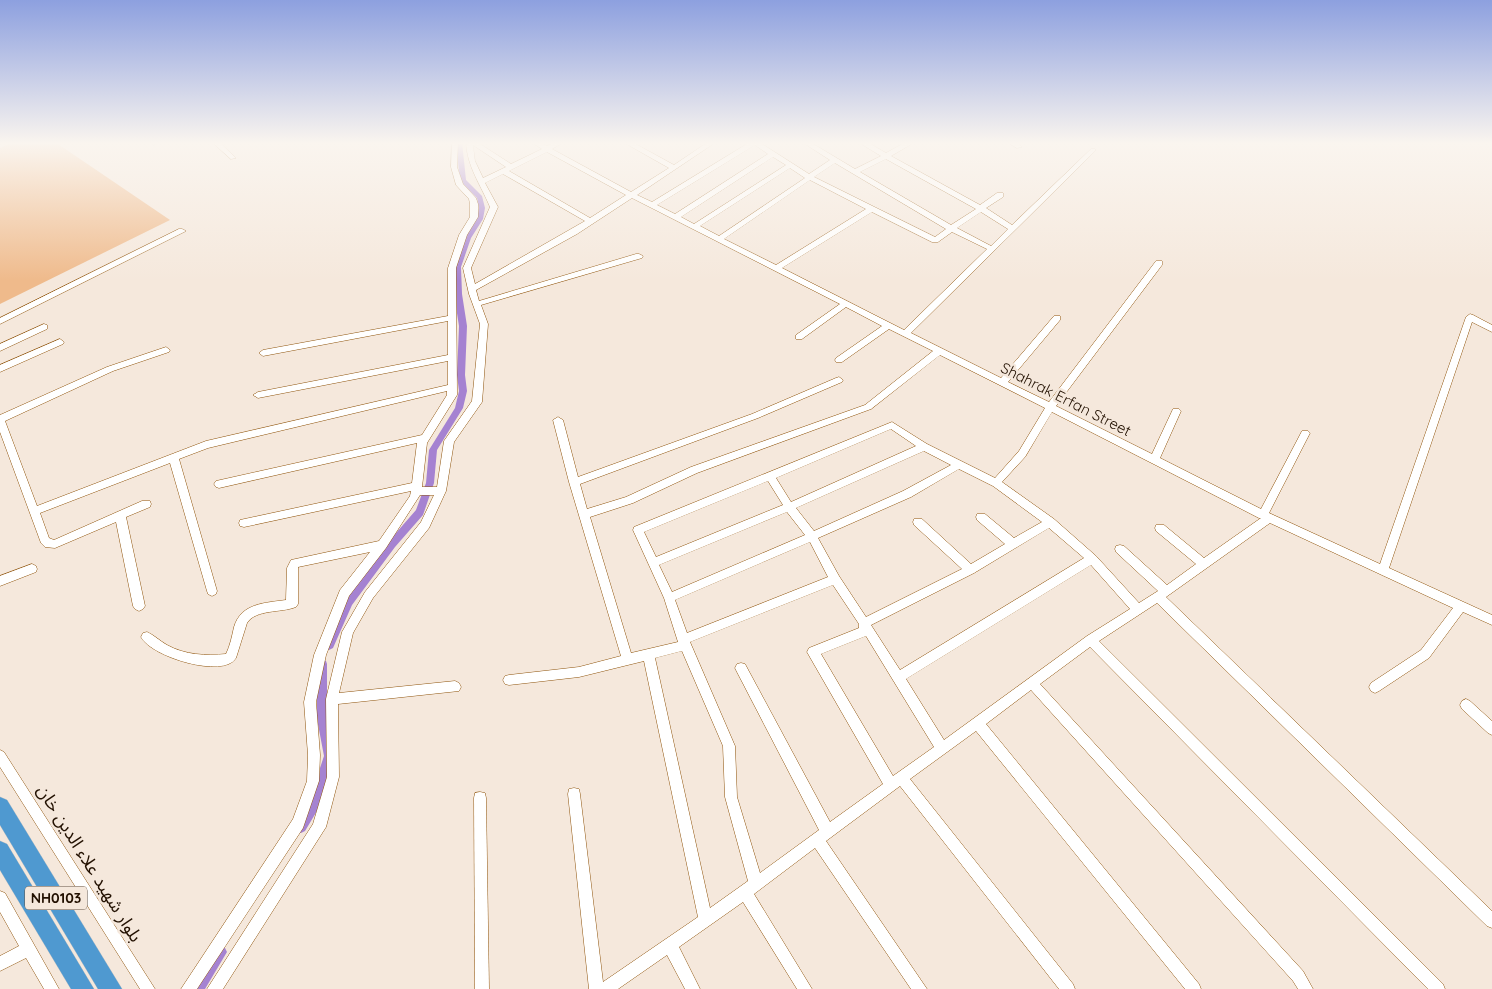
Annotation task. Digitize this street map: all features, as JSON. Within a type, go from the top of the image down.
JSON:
[{"type":"highway","name":"NH0103","points":[[0,807],[111,989]]},
{"type":"highway","name":"NH0103","points":[[0,851],[83,989]]},
{"type":"street","points":[[188,989],[298,823],[312,781],[314,755],[310,702],[320,655],[344,593],[382,546],[415,497],[422,443],[452,395],[452,268],[463,235],[474,217],[472,198],[463,188]]},
{"type":"street","points":[[214,989],[319,827],[333,777],[332,699],[348,632],[368,595],[425,525],[441,491],[449,441],[477,402],[484,324],[467,268],[494,207],[486,188]]},
{"type":"street","points":[[538,188],[590,221]]},
{"type":"street","name":"Shahrak Erfan Street","points":[[619,188],[1266,516],[1492,620]]},
{"type":"street","points":[[472,289],[590,221],[639,188]]},
{"type":"street","points":[[652,205],[679,188]]},
{"type":"street","points":[[676,218],[721,188]]},
{"type":"street","points":[[694,226],[754,188]]},
{"type":"street","points":[[719,239],[795,188]]},
{"type":"street","points":[[830,188],[935,240],[1000,195]]},
{"type":"street","points":[[882,188],[950,228],[992,249]]},
{"type":"street","points":[[944,188],[1014,229]]},
{"type":"street","points":[[906,333],[1055,188]]},
{"type":"street","points":[[777,268],[871,209]]},
{"type":"street","points":[[0,321],[182,231]]},
{"type":"street","points":[[477,304],[639,256]]},
{"type":"street","points":[[996,482],[1022,454],[1050,406],[1158,263]]},
{"type":"street","points":[[452,268],[467,268]]},
{"type":"street","points":[[799,337],[846,303]]},
{"type":"street","points":[[1383,570],[1470,317],[1492,329]]},
{"type":"street","points":[[263,353],[452,318]]},
{"type":"street","points":[[1003,382],[1057,318]]},
{"type":"street","points":[[839,360],[889,325]]},
{"type":"street","points":[[0,348],[44,327]]},
{"type":"street","points":[[0,369],[60,342]]},
{"type":"street","points":[[146,504],[52,544],[45,540],[0,419],[110,369],[166,350]]},
{"type":"street","points":[[585,514],[628,500],[694,470],[868,407],[940,350]]},
{"type":"street","points":[[258,394],[452,357]]},
{"type":"street","points":[[574,482],[755,416],[840,380]]},
{"type":"street","points":[[34,511],[206,445],[452,386]]},
{"type":"street","points":[[1155,460],[1176,411]]},
{"type":"street","points":[[558,420],[574,482],[627,658]]},
{"type":"street","points":[[756,883],[731,797],[729,746],[685,642],[669,598],[638,530],[892,425],[924,447],[996,482],[1050,522],[1092,559],[1137,609]]},
{"type":"street","points":[[605,989],[706,920],[1091,640],[1204,564],[1266,516],[1305,433]]},
{"type":"street","points":[[219,484],[425,438]]},
{"type":"street","points":[[653,563],[789,507],[924,447]]},
{"type":"street","points":[[174,458],[212,591]]},
{"type":"street","points":[[669,598],[907,494],[960,465]]},
{"type":"street","points":[[770,476],[789,507],[812,536],[835,579],[942,748]]},
{"type":"street","points":[[244,523],[417,488],[441,491]]},
{"type":"street","points":[[120,515],[139,606]]},
{"type":"street","points":[[981,517],[1013,544]]},
{"type":"street","points":[[918,522],[970,570]]},
{"type":"street","points":[[864,623],[970,570],[1050,522]]},
{"type":"street","points":[[1160,528],[1204,564]]},
{"type":"street","points":[[148,636],[181,658],[207,662],[229,660],[235,651],[244,617],[250,612],[292,604],[293,566],[347,551],[382,546]]},
{"type":"street","points":[[1120,549],[1162,594],[1492,921]]},
{"type":"street","points":[[897,678],[1092,559]]},
{"type":"street","points":[[0,581],[32,569]]},
{"type":"street","points":[[508,680],[579,672],[648,654],[685,642],[835,579]]},
{"type":"street","points":[[1374,687],[1425,654],[1461,606]]},
{"type":"street","points":[[864,623],[864,631],[812,652],[896,781],[1068,989]]},
{"type":"street","points":[[1091,640],[1438,989]]},
{"type":"street","points":[[648,654],[706,920]]},
{"type":"street","points":[[741,668],[822,835],[920,989]]},
{"type":"street","points":[[1032,683],[1298,976],[1306,989]]},
{"type":"street","points":[[332,699],[456,687]]},
{"type":"street","points":[[1466,705],[1492,729]]},
{"type":"street","points":[[977,722],[1194,989]]},
{"type":"street","name":"بلوار شهید علاء الدین خان","points":[[0,756],[148,989]]},
{"type":"street","points":[[574,794],[596,989]]},
{"type":"street","points":[[480,798],[482,989]]},
{"type":"street","points":[[744,892],[805,989]]},
{"type":"street","points":[[0,898],[52,989]]},
{"type":"street","points":[[670,945],[693,989]]},
{"type":"street","points":[[0,964],[29,948]]},
{"type":"shaded area","points":[[0,188],[123,188],[170,220],[0,304]]},
{"type":"waterway","points":[[329,645],[348,602],[392,544],[420,512],[430,483],[433,450],[459,408],[463,391],[461,375],[463,326],[458,294],[458,267],[468,238],[480,219],[482,208],[480,197],[471,188]]},
{"type":"waterway","points":[[301,827],[313,807],[329,756],[322,719],[322,664]]},
{"type":"waterway","points":[[198,989],[221,952]]}]
